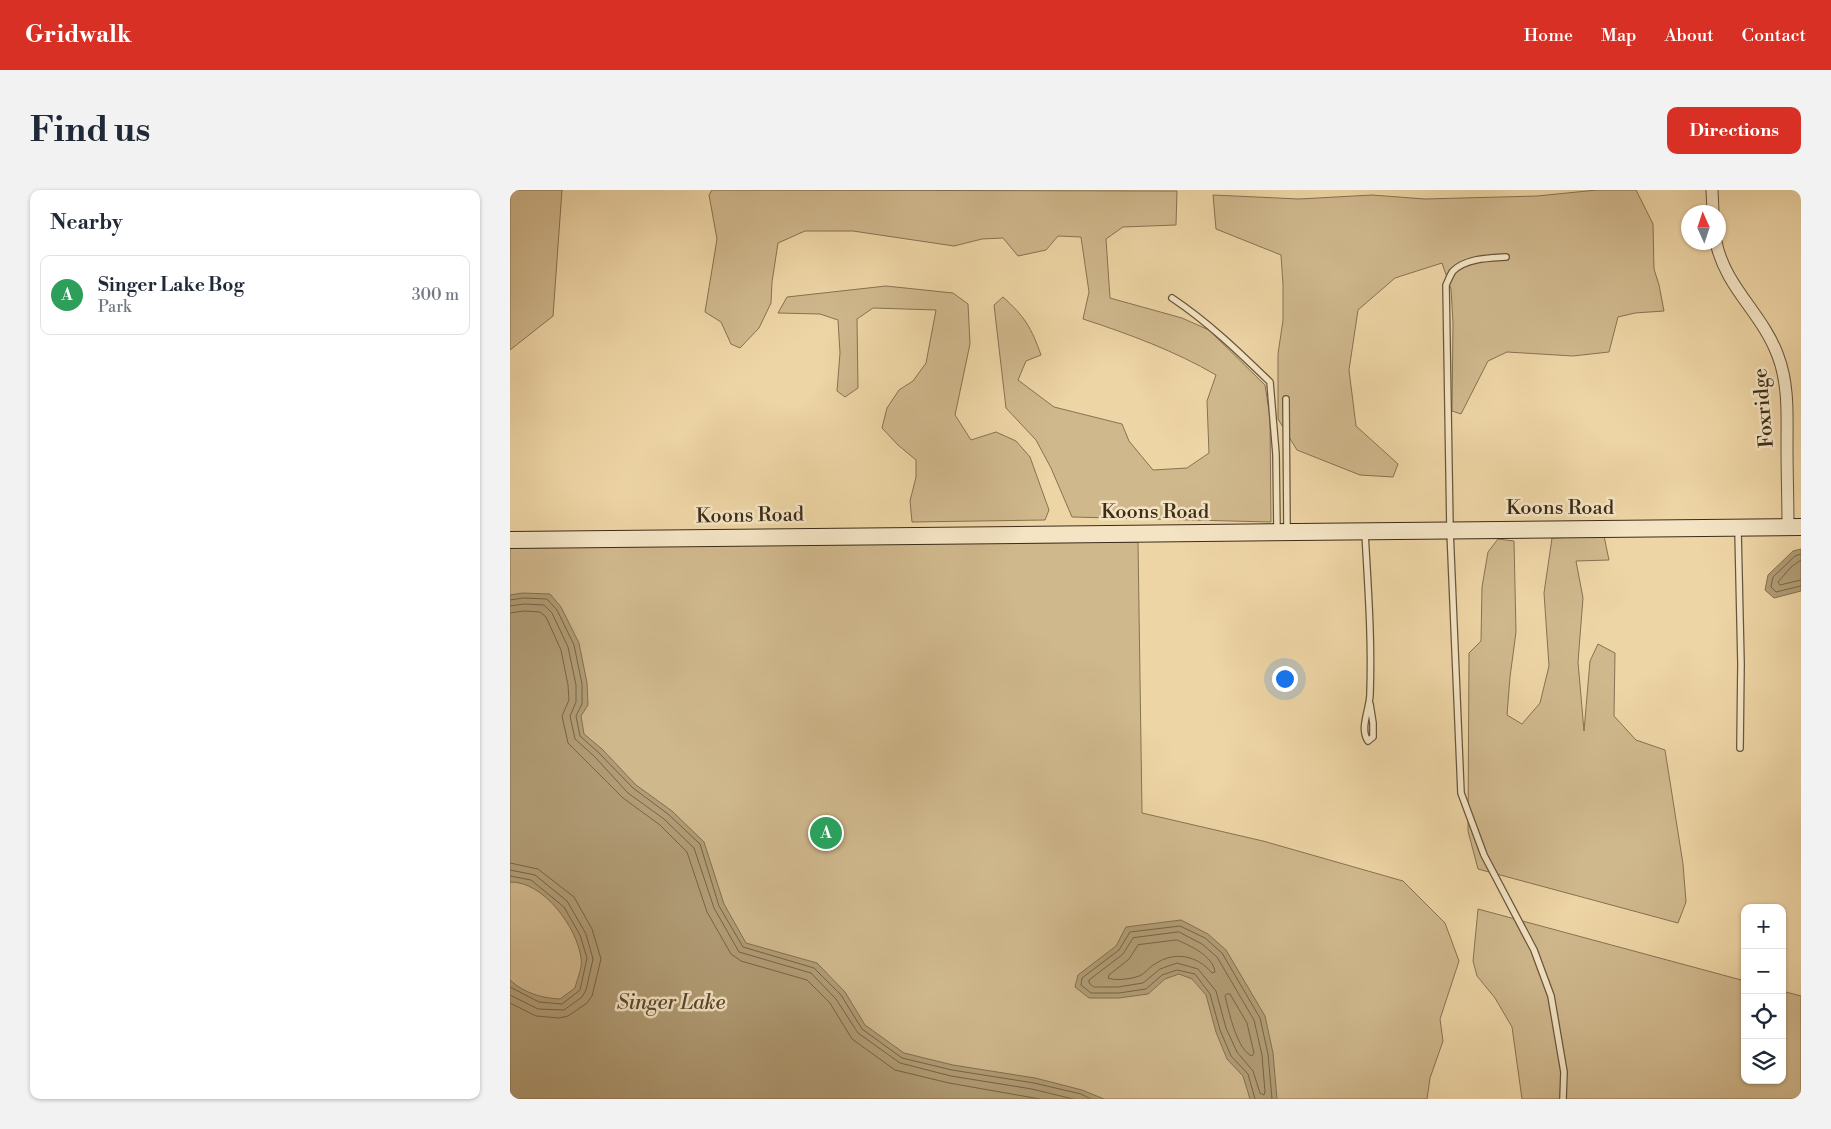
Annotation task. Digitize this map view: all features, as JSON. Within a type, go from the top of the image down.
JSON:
[{"type":"street","points":[[1712,190],[1713,205]]},
{"type":"street","name":"Foxridge","points":[[1718,250],[1728,276],[1768,334],[1778,355],[1784,377],[1787,407],[1795,527]]},
{"type":"street","name":"Koons Road","points":[[510,540],[1795,527]]},
{"type":"lane","points":[[1506,257],[1486,258],[1469,262],[1453,271],[1446,285],[1450,530],[1461,793],[1484,855],[1534,950],[1551,996],[1564,1072],[1563,1099]]},
{"type":"lane","points":[[1172,298],[1192,312],[1270,382],[1282,532]]},
{"type":"lane","points":[[1282,532],[1286,398]]},
{"type":"lane","points":[[1738,528],[1741,664],[1740,748]]},
{"type":"lane","points":[[1365,531],[1370,627],[1370,704],[1373,738],[1368,741],[1364,736],[1366,715],[1370,704]]},
{"type":"shaded area","points":[[510,190],[562,190],[553,316],[510,350]]},
{"type":"shaded area","points":[[712,190],[1177,191],[1176,225],[1123,227],[1106,239],[1110,298],[1182,318],[1209,330],[1265,385],[1270,417],[1271,522],[1072,517],[1051,468],[1036,440],[1006,408],[994,305],[1003,297],[1017,311],[1034,337],[1041,355],[1026,361],[1018,380],[1054,407],[1122,424],[1129,441],[1153,470],[1187,468],[1209,453],[1207,401],[1216,375],[1184,358],[1151,344],[1083,319],[1089,292],[1081,237],[1058,236],[1046,250],[1018,256],[1003,238],[982,239],[954,246],[853,231],[805,231],[778,243],[771,303],[759,328],[740,348],[731,344],[721,322],[705,312],[717,239],[709,195]]},
{"type":"shaded area","points":[[1597,190],[1636,190],[1653,224],[1654,269],[1664,311],[1635,313],[1618,317],[1609,352],[1573,356],[1507,352],[1488,361],[1461,414],[1452,411],[1453,323],[1451,289],[1442,263],[1395,278],[1358,310],[1349,370],[1356,426],[1398,464],[1393,477],[1360,475],[1297,450],[1278,419],[1278,354],[1283,320],[1281,255],[1216,229],[1213,195],[1299,199],[1372,195],[1425,199],[1537,196]]},
{"type":"shaded area","points":[[886,286],[953,293],[968,304],[970,344],[955,415],[971,440],[996,432],[1016,441],[1030,457],[1049,510],[1045,520],[912,522],[910,501],[916,477],[916,460],[882,428],[887,408],[899,390],[913,381],[926,363],[936,310],[873,308],[857,319],[858,388],[845,397],[837,391],[840,353],[838,320],[820,314],[778,313],[787,297]]},
{"type":"shaded area","points":[[1604,536],[1609,560],[1576,561],[1583,598],[1578,662],[1584,731],[1590,661],[1598,644],[1615,653],[1614,716],[1636,740],[1665,750],[1683,864],[1686,902],[1678,923],[1478,869],[1468,831],[1469,653],[1481,641],[1482,587],[1488,552],[1498,539],[1514,541],[1516,632],[1507,715],[1522,724],[1540,703],[1549,666],[1544,593],[1552,538]]},
{"type":"shaded area","points":[[1138,542],[1142,813],[1263,841],[1403,881],[1445,923],[1459,961],[1440,1019],[1443,1041],[1430,1078],[1427,1099],[510,1099],[510,547]]},
{"type":"shaded area","points":[[1478,909],[1741,980],[1741,1084],[1786,1084],[1786,992],[1801,996],[1801,1099],[1522,1099],[1512,1027],[1495,998],[1477,976],[1473,961]]},
{"type":"water","points":[[1801,549],[1801,591],[1774,598],[1765,590],[1768,575],[1793,551]]},
{"type":"water","name":"Singer Lake","points":[[523,593],[550,594],[561,607],[579,643],[587,683],[588,705],[581,716],[584,734],[602,749],[636,785],[672,811],[704,842],[724,904],[746,943],[817,963],[845,992],[865,1025],[904,1053],[953,1065],[1035,1078],[1082,1090],[1104,1099],[510,1099],[510,980],[533,994],[560,999],[575,988],[581,969],[578,946],[573,933],[556,908],[546,897],[534,889],[510,882],[510,595]]},
{"type":"water","points":[[1181,920],[1208,934],[1226,950],[1265,1016],[1273,1053],[1277,1099],[1250,1099],[1243,1076],[1227,1059],[1216,1032],[1206,995],[1192,979],[1179,974],[1165,979],[1148,994],[1119,998],[1089,998],[1075,987],[1078,975],[1116,946],[1126,927]]},
{"type":"place","name":"Singer Lake Bog","points":[[826,833]]}]
